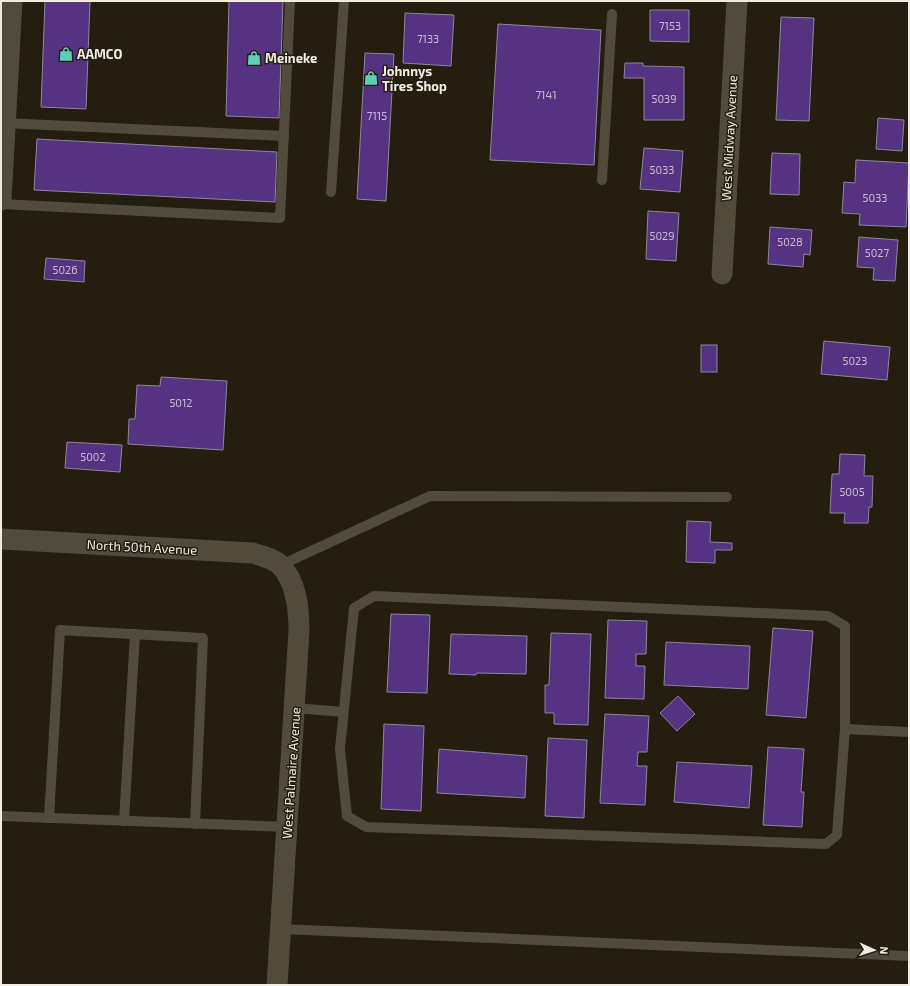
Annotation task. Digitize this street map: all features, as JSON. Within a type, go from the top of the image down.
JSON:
[{"type":"street","points":[[1,200],[12,1]]},
{"type":"street","name":"West Midway Avenue","points":[[722,274],[737,1]]},
{"type":"street","name":"North 50th Avenue","points":[[1,539],[253,553],[281,565]]},
{"type":"street","name":"West Palmaire Avenue","points":[[277,985],[295,708],[299,606],[289,578],[281,565]]},
{"type":"lane","points":[[1,204],[280,218],[290,1]]},
{"type":"lane","points":[[331,192],[344,1]]},
{"type":"lane","points":[[602,180],[612,14]]},
{"type":"lane","points":[[5,123],[284,136]]},
{"type":"lane","points":[[281,565],[430,496],[727,497]]},
{"type":"lane","points":[[374,596],[828,616],[845,626],[845,729],[837,834],[826,844],[366,828],[347,816],[340,749],[354,608],[374,596]]},
{"type":"lane","points":[[49,818],[60,630],[203,638],[195,824]]},
{"type":"lane","points":[[124,821],[135,634]]},
{"type":"lane","points":[[295,708],[343,712]]},
{"type":"lane","points":[[845,729],[909,732]]},
{"type":"lane","points":[[1,816],[288,827]]},
{"type":"lane","points":[[281,929],[909,956]]},
{"type":"building","name":"AAMCO","points":[[45,1],[90,1],[86,109],[41,107]]},
{"type":"building","name":"Meineke","points":[[229,1],[283,1],[279,118],[226,116]]},
{"type":"building","points":[[650,10],[689,10],[689,42],[650,41]]},
{"type":"building","points":[[405,13],[454,15],[451,66],[403,63]]},
{"type":"building","points":[[781,17],[814,18],[809,121],[776,120]]},
{"type":"building","points":[[498,24],[601,30],[594,165],[490,160]]},
{"type":"building","points":[[365,53],[394,54],[386,201],[357,199]]},
{"type":"building","points":[[625,63],[643,63],[643,66],[684,67],[684,120],[644,120],[644,78],[624,78]]},
{"type":"building","points":[[878,118],[904,120],[902,151],[876,149]]},
{"type":"building","points":[[37,139],[277,152],[275,202],[34,190]]},
{"type":"building","points":[[644,148],[683,151],[680,192],[640,189]]},
{"type":"building","points":[[772,153],[800,154],[799,195],[770,194]]},
{"type":"building","points":[[856,160],[909,163],[906,227],[859,225],[860,214],[842,213],[844,182],[855,183]]},
{"type":"building","points":[[648,211],[679,213],[676,261],[646,259]]},
{"type":"building","points":[[770,227],[812,230],[810,255],[804,254],[803,267],[768,264]]},
{"type":"building","points":[[859,237],[898,240],[895,281],[873,280],[874,268],[857,267]]},
{"type":"building","points":[[46,258],[85,261],[84,282],[44,279]]},
{"type":"building","points":[[824,341],[890,347],[887,380],[821,374]]},
{"type":"building","points":[[701,345],[717,345],[717,372],[701,372]]},
{"type":"building","points":[[161,377],[227,381],[223,450],[128,444],[129,419],[135,419],[137,385],[160,386]]},
{"type":"building","points":[[67,442],[122,445],[120,472],[65,468]]},
{"type":"building","points":[[840,454],[865,455],[864,476],[873,476],[872,507],[869,507],[868,523],[844,523],[845,513],[830,513],[832,474],[839,474]]},
{"type":"building","points":[[687,521],[711,522],[710,542],[732,543],[732,550],[715,550],[715,563],[686,562]]},
{"type":"building","points":[[391,614],[430,615],[427,693],[387,692]]},
{"type":"building","points":[[608,620],[647,621],[646,654],[636,654],[636,666],[645,666],[644,699],[605,698]]},
{"type":"building","points":[[773,628],[813,631],[806,718],[766,715]]},
{"type":"building","points":[[551,633],[591,634],[588,725],[554,724],[554,713],[545,713],[545,685],[549,685]]},
{"type":"building","points":[[451,634],[527,636],[526,674],[449,674]]},
{"type":"building","points":[[666,642],[750,646],[748,689],[664,685]]},
{"type":"building","points":[[678,696],[695,714],[677,731],[660,713]]},
{"type":"building","points":[[605,714],[649,716],[647,752],[638,752],[637,766],[647,766],[645,805],[600,803]]},
{"type":"building","points":[[384,724],[424,726],[421,811],[381,809]]},
{"type":"building","points":[[548,738],[587,740],[584,818],[545,816]]},
{"type":"building","points":[[768,747],[804,749],[801,792],[804,792],[802,827],[763,825]]},
{"type":"building","points":[[439,749],[527,756],[525,798],[437,793]]},
{"type":"building","points":[[677,762],[752,766],[749,808],[674,802]]},
{"type":"place","name":"AAMCO","points":[[66,54]]},
{"type":"place","name":"Meineke","points":[[254,58]]},
{"type":"place","name":"Johnnys Tires Shop","points":[[371,78]]}]
